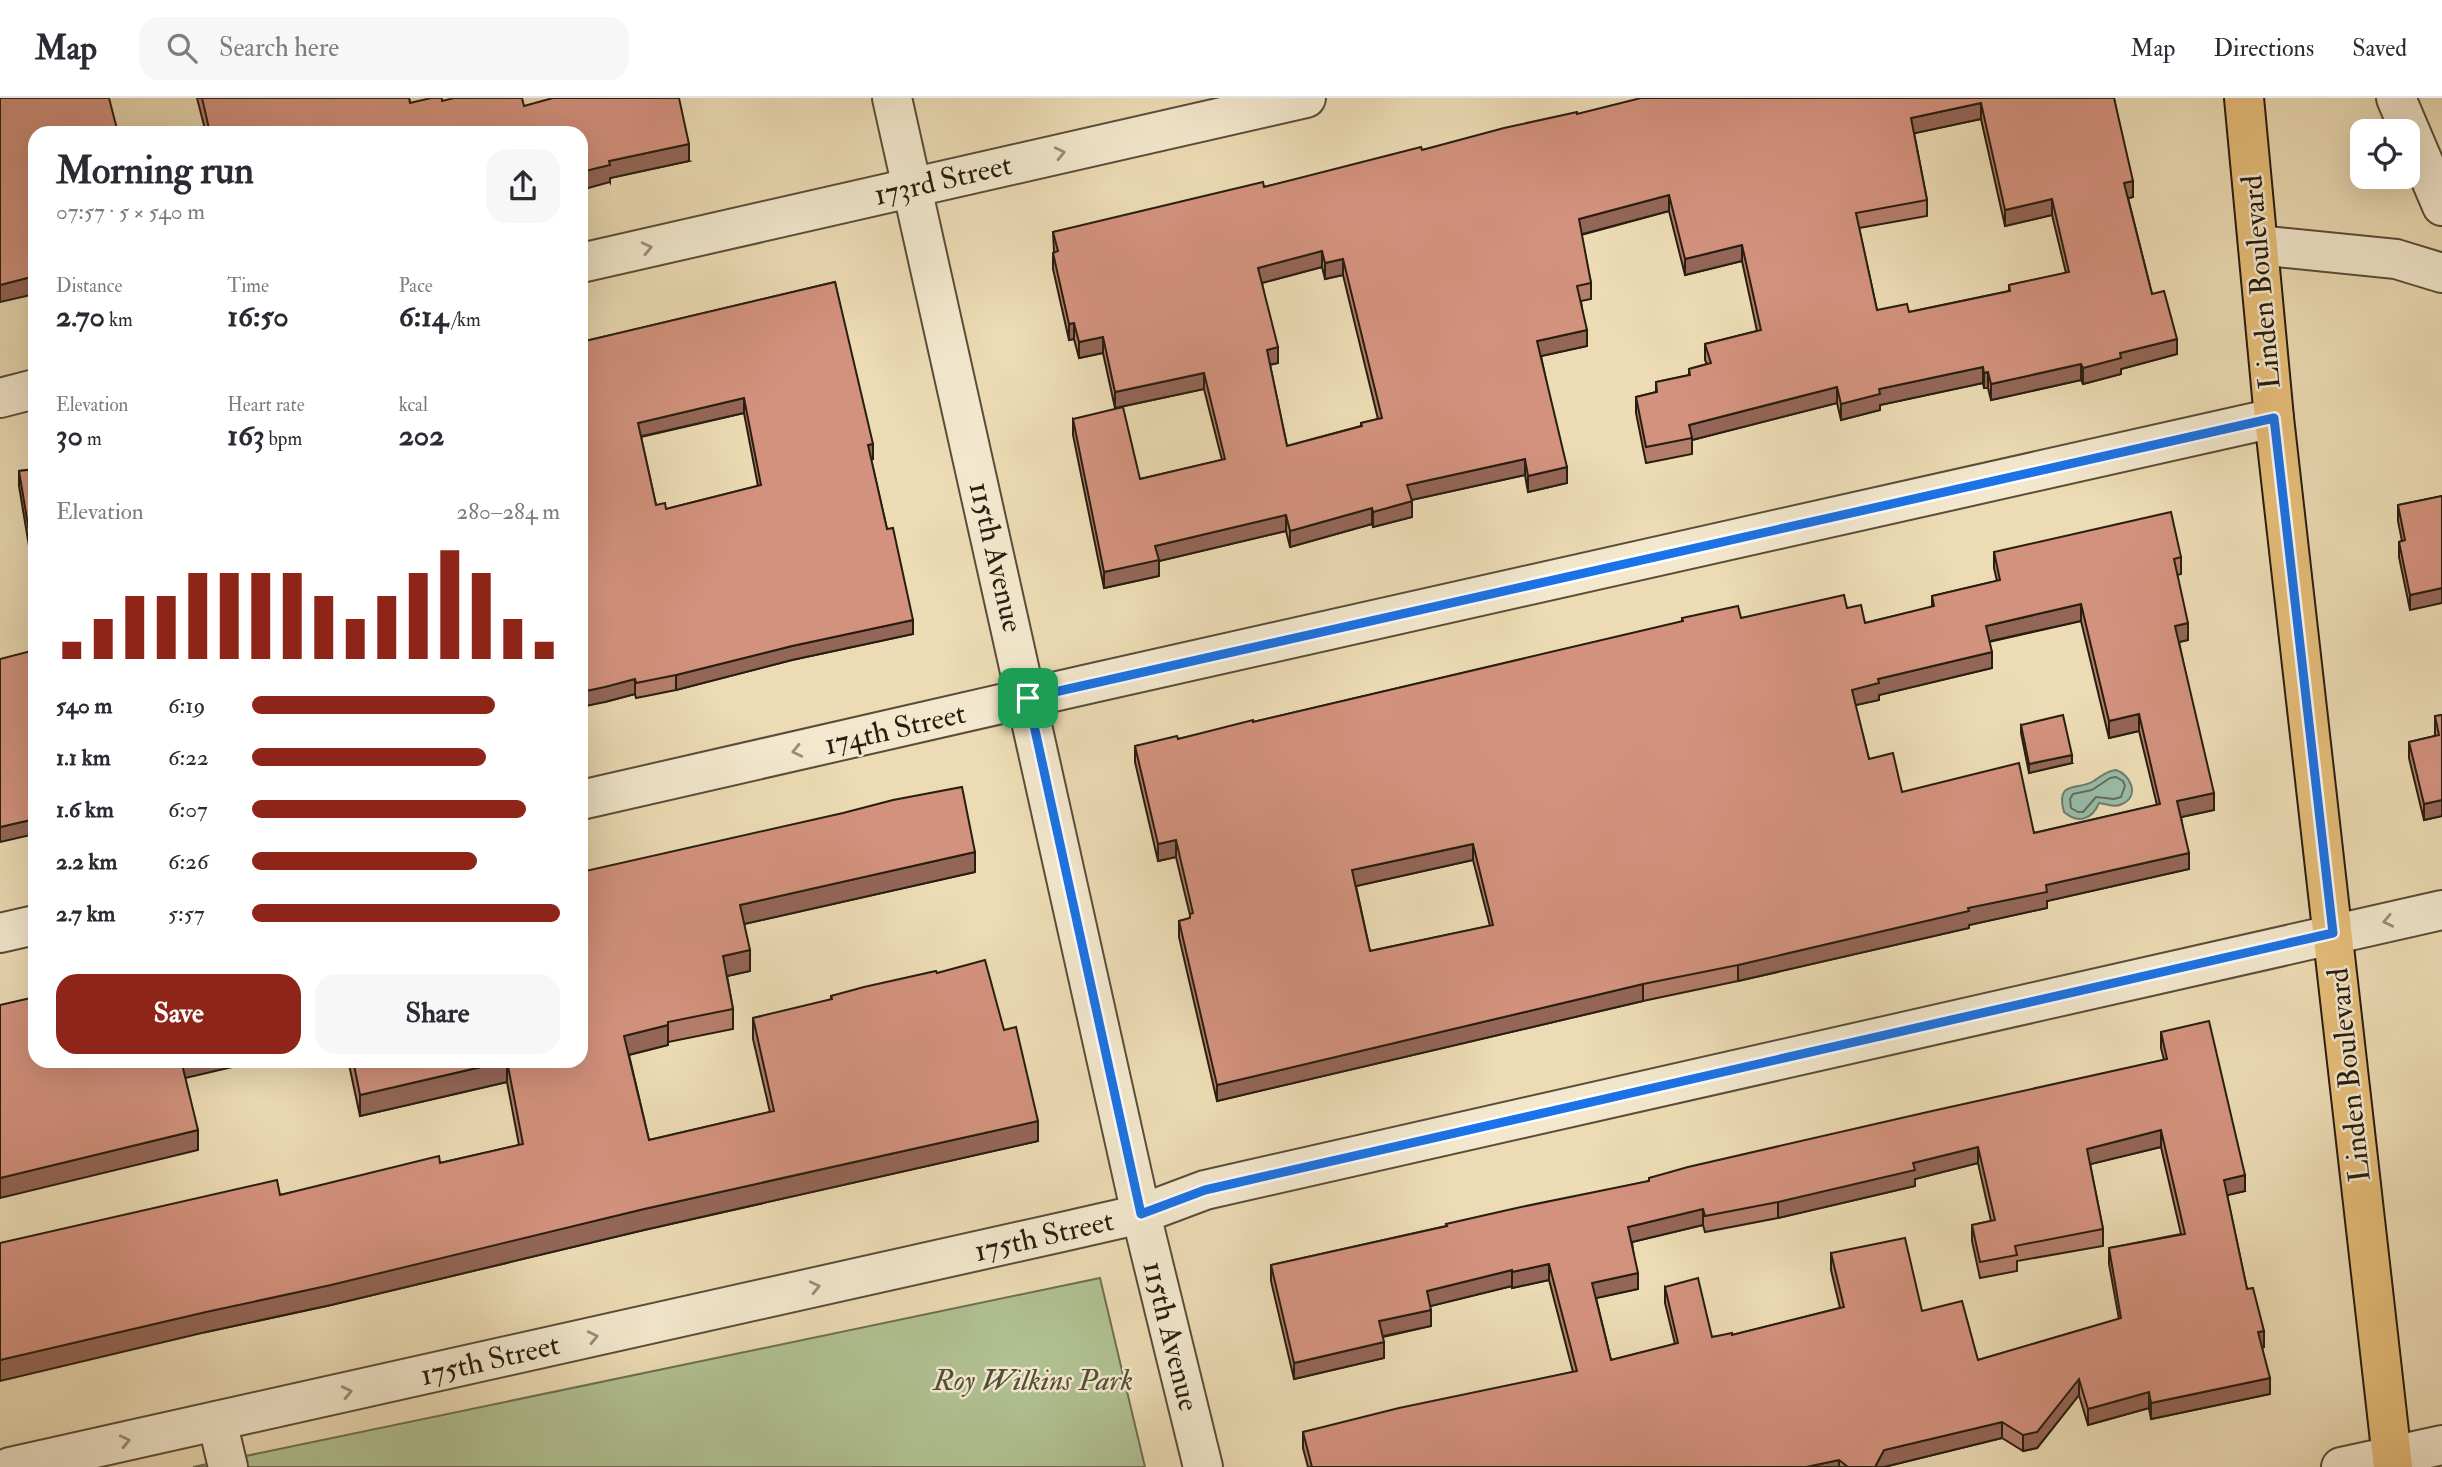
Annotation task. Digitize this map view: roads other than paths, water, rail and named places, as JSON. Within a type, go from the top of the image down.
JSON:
[{"type":"main road","name":"Linden Boulevard","points":[[2244,98],[2274,418],[2393,1462]]},
{"type":"street","name":"115th Avenue","points":[[892,98],[1141,1214],[1203,1467]]},
{"type":"street","name":"173rd Street","points":[[588,261],[1306,98]]},
{"type":"street","points":[[2396,98],[2442,206]]},
{"type":"street","points":[[2258,245],[2396,259],[2442,273]]},
{"type":"street","points":[[0,398],[28,391]]},
{"type":"street","name":"174th Street","points":[[588,798],[2274,418]]},
{"type":"street","name":"175th Street","points":[[10,1467],[1141,1214],[1205,1190],[2442,909]]},
{"type":"street","points":[[0,933],[28,927]]},
{"type":"street","points":[[217,1420],[228,1467]]},
{"type":"street","points":[[2341,1467],[2393,1462],[2442,1445]]},
{"type":"water","points":[[2116,770],[2126,776],[2131,786],[2128,800],[2116,806],[2099,803],[2093,813],[2079,819],[2064,812],[2062,802],[2065,791]]},
{"type":"park label","name":"Roy Wilkins Park","points":[[1033,1380]]}]
